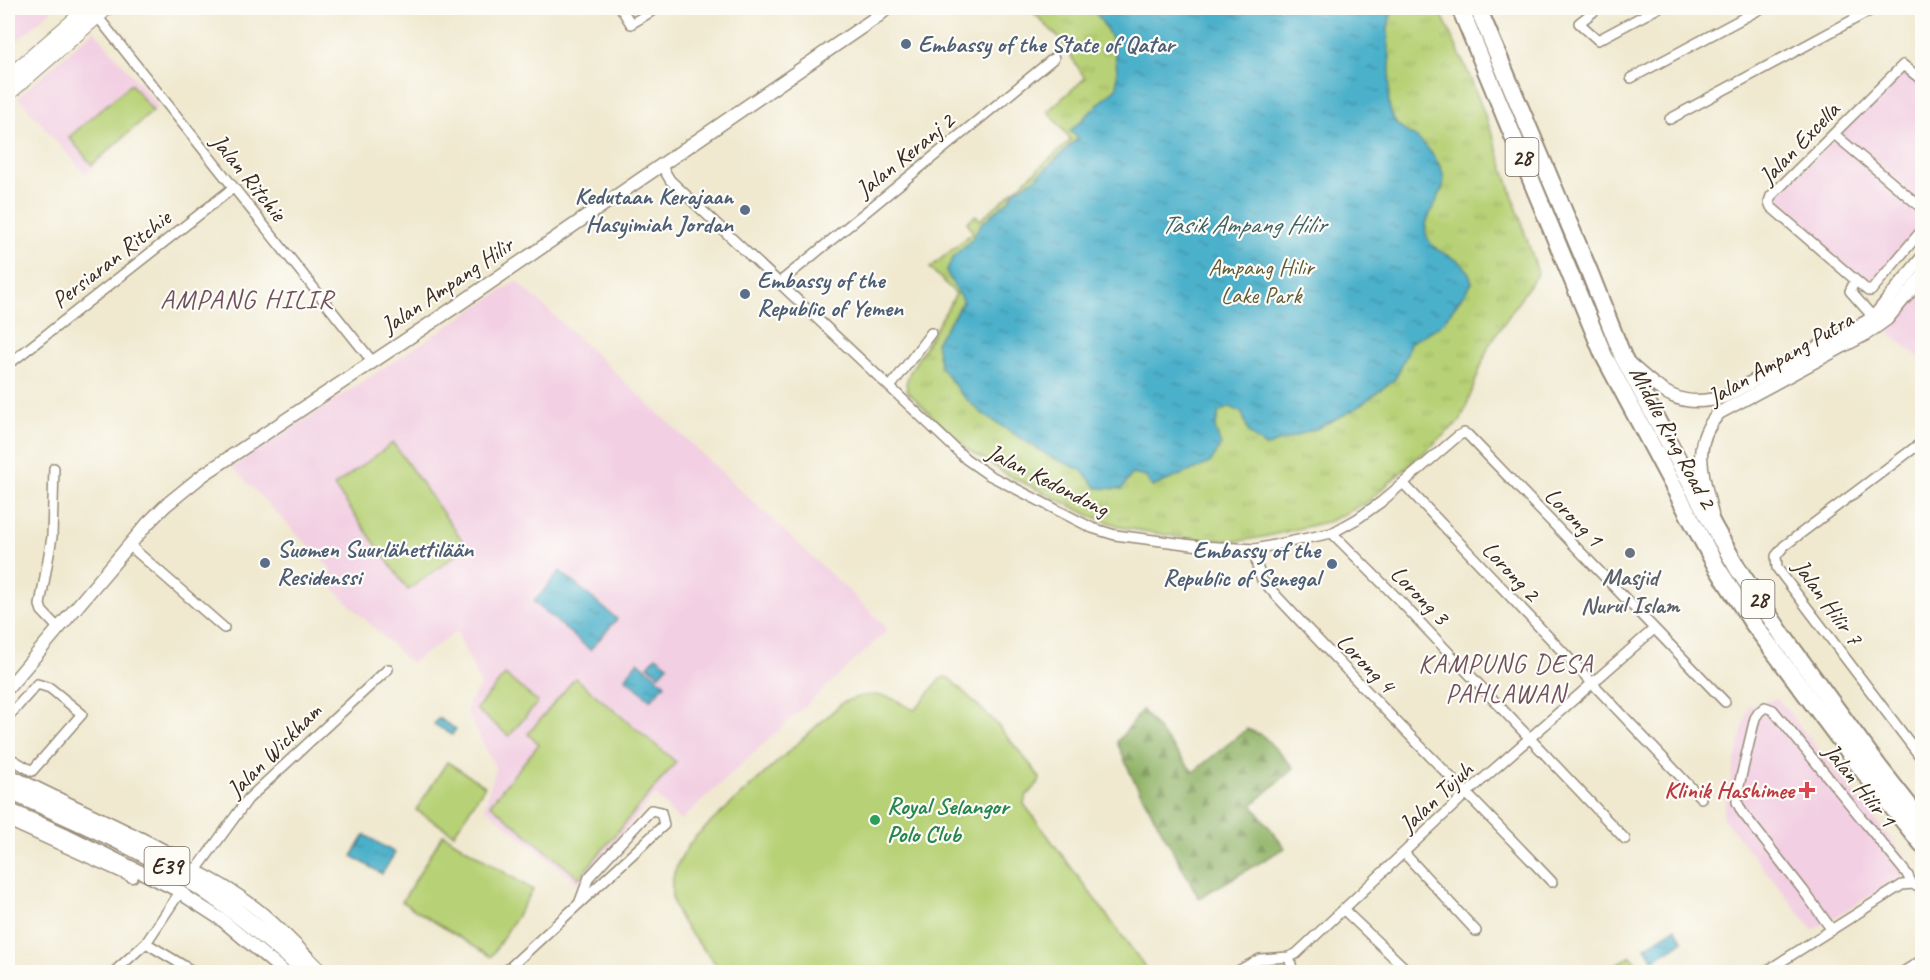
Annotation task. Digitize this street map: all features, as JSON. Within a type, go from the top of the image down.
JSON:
[{"type":"highway","name":"Middle Ring Road 2","points":[[1461,8],[1604,357],[1660,466],[1716,566],[1752,622],[1867,776],[1921,835]]},
{"type":"highway","name":"Middle Ring Road 2","points":[[1478,8],[1623,357],[1715,529],[1772,620],[1878,766],[1921,835]]},
{"type":"highway","name":"E39","points":[[8,789],[165,864],[216,897],[309,972]]},
{"type":"highway","name":"E39","points":[[8,800],[147,867],[189,892],[249,935],[291,972]]},
{"type":"main road","points":[[8,77],[97,10]]},
{"type":"main road","points":[[8,94],[97,10]]},
{"type":"street","points":[[621,8],[631,24],[657,8]]},
{"type":"street","points":[[1598,8],[1579,23],[1594,38],[1601,40],[1658,8]]},
{"type":"street","points":[[1631,78],[1762,8]]},
{"type":"street","points":[[1670,119],[1875,8]]},
{"type":"street","name":"Jalan Ritchie","points":[[97,10],[232,188],[372,361]]},
{"type":"street","name":"Jalan Ampang Hilir","points":[[8,688],[129,545],[166,505],[203,475],[455,307],[661,165],[879,10]]},
{"type":"street","name":"Jalan Keranj 2","points":[[780,282],[1054,58]]},
{"type":"street","name":"Jalan Excella","points":[[1873,317],[1850,291],[1854,281],[1769,202],[1771,196],[1904,65],[1922,80]]},
{"type":"street","points":[[1834,134],[1923,208]]},
{"type":"street","name":"Jalan Kedondong","points":[[661,165],[670,180],[966,459],[989,475],[1092,528],[1115,535],[1200,546],[1255,549],[1332,532],[1381,502],[1464,433]]},
{"type":"street","name":"Persiaran Ritchie","points":[[14,360],[232,188]]},
{"type":"street","points":[[1854,281],[1871,291],[1923,230]]},
{"type":"street","name":"Jalan Ampang Putra","points":[[1623,357],[1668,395],[1681,401],[1709,401],[1723,398],[1816,350],[1873,317],[1923,258]]},
{"type":"street","name":"Jalan Ampang Putra","points":[[1715,529],[1700,449],[1703,436],[1710,423],[1719,413],[1866,334],[1887,319],[1923,277]]},
{"type":"street","points":[[891,386],[931,333]]},
{"type":"street","name":"Lorong 1","points":[[1464,433],[1725,702]]},
{"type":"street","name":"Jalan Hilir 7","points":[[1923,442],[1784,546],[1776,556],[1777,568],[1923,759]]},
{"type":"street","points":[[54,468],[52,537],[40,605],[46,616],[58,627]]},
{"type":"street","name":"Lorong 2","points":[[1403,483],[1701,798]]},
{"type":"street","name":"Lorong 3","points":[[1332,532],[1625,840]]},
{"type":"street","points":[[129,545],[224,628]]},
{"type":"street","name":"Lorong 4","points":[[1255,549],[1257,566],[1263,580],[1371,697],[1552,882]]},
{"type":"street","name":"Jalan Tujuh","points":[[1289,957],[1296,954],[1344,910],[1467,793],[1654,629]]},
{"type":"street","name":"Jalan Wickham","points":[[201,872],[248,800],[388,669]]},
{"type":"street","points":[[8,757],[32,771],[82,714],[50,688],[34,687],[19,675]]},
{"type":"street","points":[[8,717],[34,687]]},
{"type":"street","name":"Jalan Hilir 1","points":[[1832,930],[1742,812],[1737,802],[1755,718],[1765,707],[1773,710],[1901,866],[1912,884]]},
{"type":"street","points":[[8,774],[127,831],[201,872],[260,912],[322,972]]},
{"type":"street","points":[[8,784],[201,872]]},
{"type":"street","points":[[8,809],[68,835],[179,891],[183,897]]},
{"type":"street","points":[[505,972],[664,825],[662,812],[651,810],[589,877],[580,901]]},
{"type":"street","points":[[8,820],[183,897],[222,920],[284,972]]},
{"type":"street","points":[[1404,853],[1476,931]]},
{"type":"street","points":[[1765,972],[1902,885],[1912,884],[1923,889]]},
{"type":"street","points":[[114,972],[146,943],[183,897]]},
{"type":"street","points":[[1344,910],[1409,972]]},
{"type":"street","points":[[146,943],[194,972]]},
{"type":"street","points":[[1236,972],[1260,959],[1289,957],[1293,972]]},
{"type":"street","points":[[1904,972],[1923,960]]},
{"type":"shaded area","points":[[8,8],[54,8],[8,49]]},
{"type":"shaded area","points":[[94,30],[158,106],[85,174],[18,97]]},
{"type":"shaded area","points":[[1904,70],[1922,85],[1922,224],[1870,288],[1773,202]]},
{"type":"shaded area","points":[[517,281],[884,624],[886,632],[680,821],[655,795],[578,884],[484,807],[496,769],[467,712],[469,703],[481,685],[457,632],[411,663],[324,580],[332,570],[232,467]]},
{"type":"shaded area","points":[[1922,291],[1922,360],[1888,332]]},
{"type":"shaded area","points":[[1778,699],[1915,869],[1813,930],[1722,817],[1748,706]]},
{"type":"green space","name":"Tasik Ampang Hilir","points":[[1029,8],[1439,8],[1493,136],[1538,273],[1489,345],[1461,420],[1366,503],[1330,521],[1239,541],[1185,538],[1125,528],[1091,516],[1006,474],[964,447],[908,392],[906,383],[910,372],[956,294],[930,268],[973,232],[967,222],[976,215],[980,220],[1071,140],[1048,111],[1085,78],[1059,38]]},
{"type":"green space","points":[[131,84],[153,111],[92,165],[69,137]]},
{"type":"green space","points":[[393,443],[467,547],[408,590],[334,486]]},
{"type":"green space","points":[[505,675],[538,702],[509,736],[476,709]]},
{"type":"green space","name":"Royal Selangor Polo Club","points":[[945,677],[950,679],[994,721],[1040,778],[1039,783],[1026,796],[1024,804],[1149,972],[723,972],[683,924],[675,908],[672,893],[673,876],[681,857],[696,836],[842,703],[861,696],[873,695],[893,699],[915,710],[940,679]]},
{"type":"green space","points":[[575,678],[676,762],[579,878],[490,804],[539,744],[528,734]]},
{"type":"green space","points":[[1142,710],[1193,772],[1247,729],[1262,735],[1294,768],[1252,805],[1285,848],[1199,898],[1132,777],[1117,742]]},
{"type":"green space","points":[[447,762],[485,786],[454,834],[416,810]]},
{"type":"green space","points":[[443,834],[533,890],[491,957],[402,902]]},
{"type":"green space","points":[[1631,956],[1643,972],[1613,972],[1610,969]]},
{"type":"water","name":"Tasik Ampang Hilir","points":[[1091,8],[1394,8],[1388,34],[1389,106],[1399,127],[1426,147],[1443,174],[1442,190],[1427,223],[1428,239],[1436,248],[1463,265],[1472,283],[1441,325],[1410,343],[1395,379],[1355,409],[1318,428],[1265,447],[1249,433],[1242,413],[1231,407],[1219,412],[1215,428],[1221,446],[1210,463],[1152,487],[1146,477],[1132,474],[1122,489],[1097,488],[1081,470],[1049,456],[981,413],[961,394],[940,366],[936,342],[963,302],[946,271],[954,256],[972,239],[980,225],[1010,199],[1015,190],[1035,179],[1078,138],[1070,131],[1117,87],[1113,44]]},
{"type":"water","points":[[560,571],[617,619],[590,650],[534,602]]},
{"type":"water","points":[[656,656],[668,665],[659,675],[648,666]]},
{"type":"water","points":[[638,661],[665,684],[651,700],[625,678]]},
{"type":"water","points":[[438,718],[456,729],[452,735],[434,724]]},
{"type":"water","points":[[365,835],[395,853],[382,874],[352,856]]},
{"type":"water","points":[[1675,928],[1683,941],[1653,960],[1645,947]]},
{"type":"place","name":"Embassy of the State of Qatar","points":[[906,44]]},
{"type":"place","name":"Kedutaan Kerajaan Hasyimiah Jordan","points":[[745,210]]},
{"type":"place","name":"Embassy of the Republic of Yemen","points":[[745,294]]},
{"type":"place","name":"Masjid Nurul Islam","points":[[1630,553]]},
{"type":"place","name":"Suomen Suurlähettilään Residenssi","points":[[265,563]]},
{"type":"place","name":"Embassy of the Republic of Senegal","points":[[1332,564]]},
{"type":"place","name":"Klinik Hashimee","points":[[1807,790]]},
{"type":"place","name":"Royal Selangor Polo Club","points":[[875,820]]},
{"type":"district","name":"AMPANG HILIR","points":[[247,299]]},
{"type":"district","name":"KAMPUNG DESA PAHLAWAN","points":[[1506,678]]},
{"type":"park label","name":"Ampang Hilir Lake Park","points":[[1261,281]]}]
